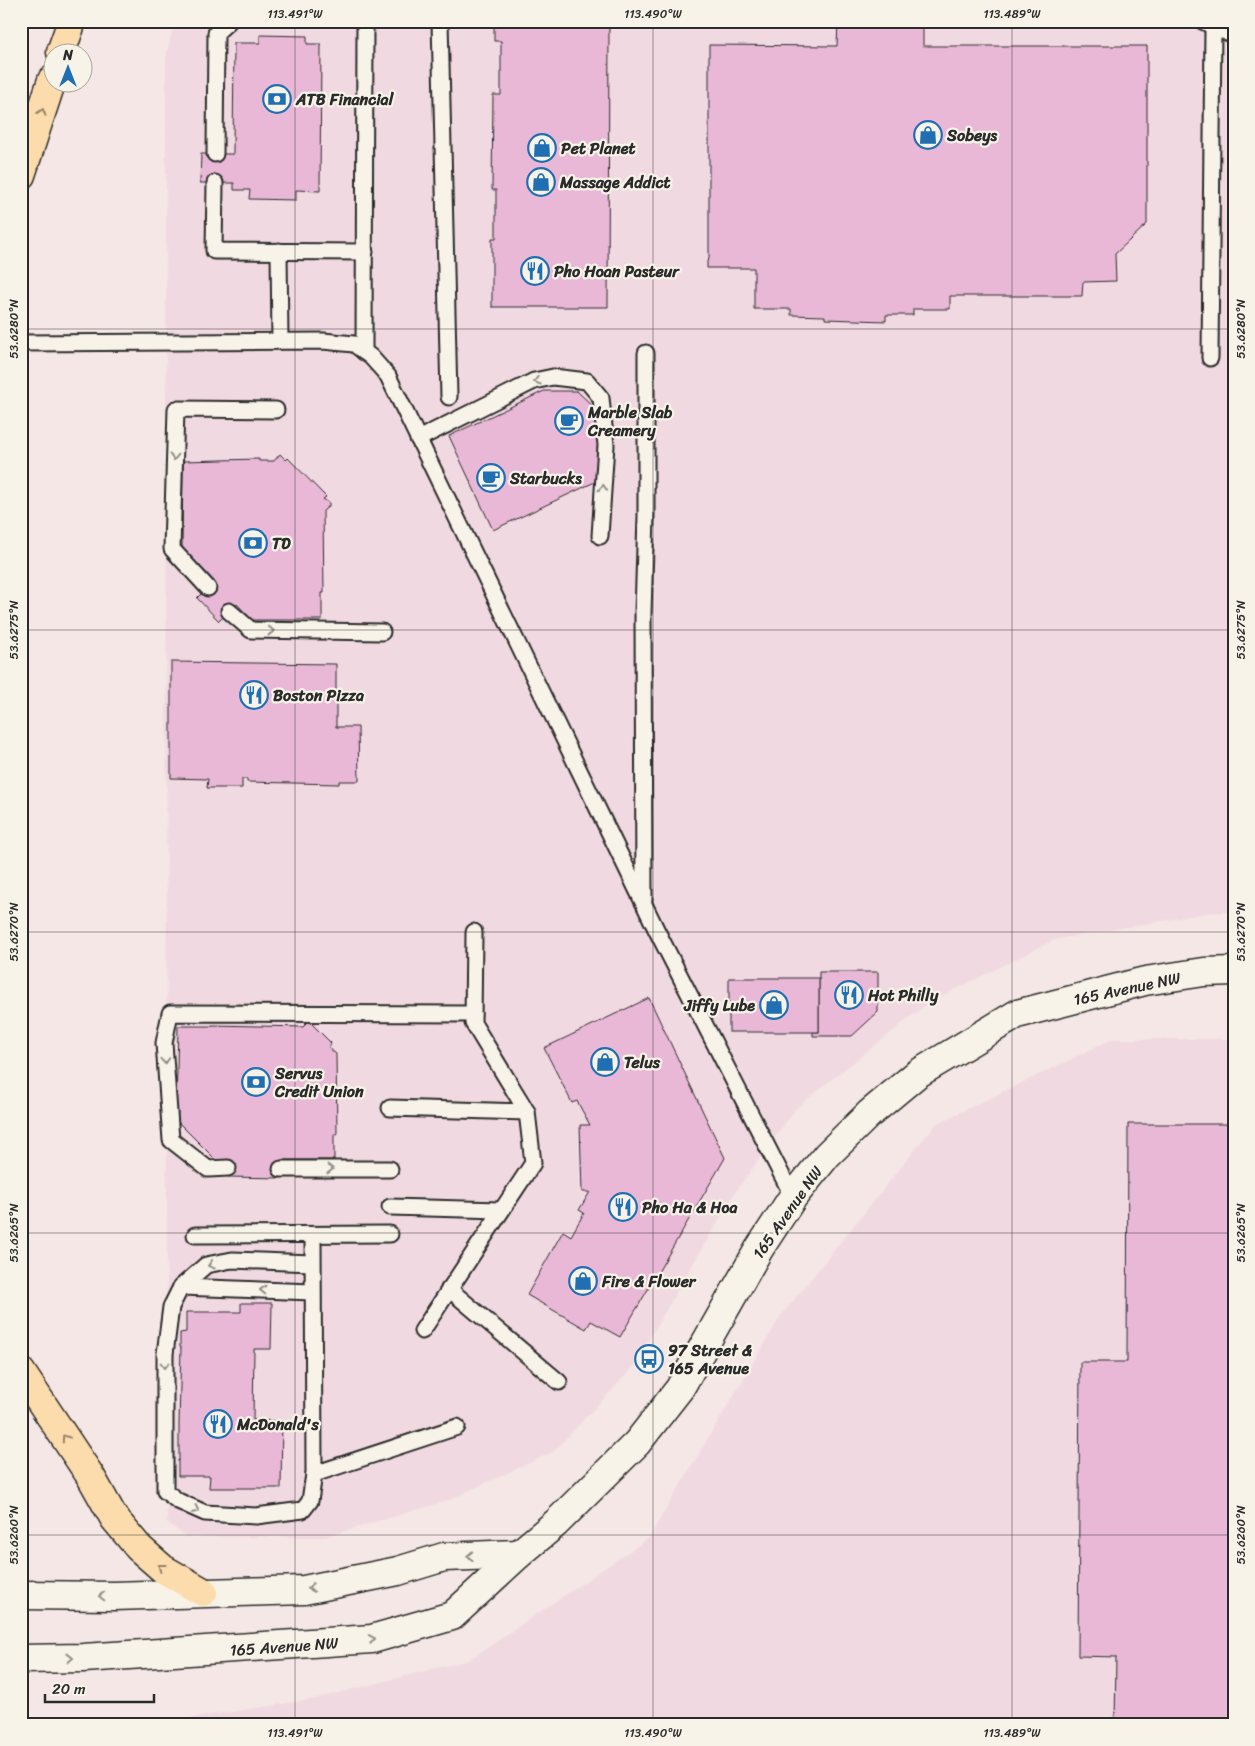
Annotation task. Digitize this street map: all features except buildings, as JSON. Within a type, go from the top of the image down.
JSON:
[{"type":"main road","points":[[65,42],[72,21]]},
{"type":"main road","points":[[21,175],[48,92]]},
{"type":"main road","points":[[21,1372],[91,1477],[114,1518],[139,1548],[163,1569],[203,1592]]},
{"type":"street","name":"165 Avenue NW","points":[[21,1659],[83,1658],[372,1640],[452,1616],[556,1522],[637,1443],[680,1388],[759,1249],[793,1197],[827,1156],[869,1114],[910,1080],[1017,1014],[1145,981],[1204,972],[1234,971]]},
{"type":"street","points":[[21,1595],[114,1596],[304,1590],[398,1571],[444,1558],[519,1554]]},
{"type":"lane","points":[[215,154],[216,32],[229,21]]},
{"type":"lane","points":[[364,352],[365,21]]},
{"type":"lane","points":[[440,21],[449,397]]},
{"type":"lane","points":[[1210,358],[1208,24],[1234,36]]},
{"type":"lane","points":[[215,183],[214,251],[364,252]]},
{"type":"lane","points":[[279,251],[280,341]]},
{"type":"lane","points":[[21,343],[323,340],[354,344],[388,376],[644,904],[793,1197]]},
{"type":"lane","points":[[644,904],[643,612],[646,506],[646,353]]},
{"type":"lane","points":[[418,439],[534,381],[553,377],[587,381],[601,398],[606,445],[600,536]]},
{"type":"lane","points":[[208,588],[172,549],[176,409],[276,410]]},
{"type":"lane","points":[[229,611],[251,630],[382,632]]},
{"type":"lane","points":[[422,1332],[533,1163],[527,1112],[473,1024],[474,932]]},
{"type":"lane","points":[[228,1168],[208,1169],[171,1140],[164,1043],[170,1013],[473,1014]]},
{"type":"lane","points":[[390,1108],[527,1112]]},
{"type":"lane","points":[[281,1169],[390,1169]]},
{"type":"lane","points":[[390,1207],[501,1210]]},
{"type":"lane","points":[[195,1235],[390,1234]]},
{"type":"lane","points":[[312,1263],[232,1260],[206,1264],[182,1287],[171,1307],[165,1354],[165,1491],[178,1501],[205,1514],[266,1515],[303,1510],[310,1501],[314,1474],[313,1235]]},
{"type":"lane","points":[[182,1287],[312,1292]]},
{"type":"lane","points":[[450,1289],[560,1382]]},
{"type":"lane","points":[[314,1474],[457,1427]]},
{"type":"shaded area","points":[[174,21],[1234,21],[1234,912],[1212,912],[1054,940],[928,1003],[796,1108],[734,1194],[630,1371],[553,1452],[446,1501],[325,1537],[186,1537],[167,1522],[166,58]]},
{"type":"shaded area","points":[[1113,1039],[1234,1039],[1234,1725],[146,1725],[314,1699],[469,1660],[649,1538],[781,1316],[936,1124]]},
{"type":"place","name":"ATB Financial","points":[[277,99]]},
{"type":"place","name":"Sobeys","points":[[928,135]]},
{"type":"place","name":"Pet Planet","points":[[542,148]]},
{"type":"place","name":"Massage Addict","points":[[541,182]]},
{"type":"place","name":"Pho Hoan Pasteur","points":[[535,271]]},
{"type":"place","name":"Marble Slab Creamery","points":[[569,421]]},
{"type":"place","name":"Starbucks","points":[[491,478]]},
{"type":"place","name":"TD","points":[[253,543]]},
{"type":"place","name":"Boston Pizza","points":[[254,695]]},
{"type":"place","name":"Hot Philly","points":[[849,995]]},
{"type":"place","name":"Jiffy Lube","points":[[774,1005]]},
{"type":"place","name":"Telus","points":[[605,1062]]},
{"type":"place","name":"Servus Credit Union","points":[[256,1082]]},
{"type":"place","name":"Pho Ha & Hoa","points":[[623,1207]]},
{"type":"place","name":"Fire & Flower","points":[[583,1281]]},
{"type":"place","name":"97 Street & 165 Avenue","points":[[649,1359]]},
{"type":"place","name":"McDonald's","points":[[218,1424]]}]
